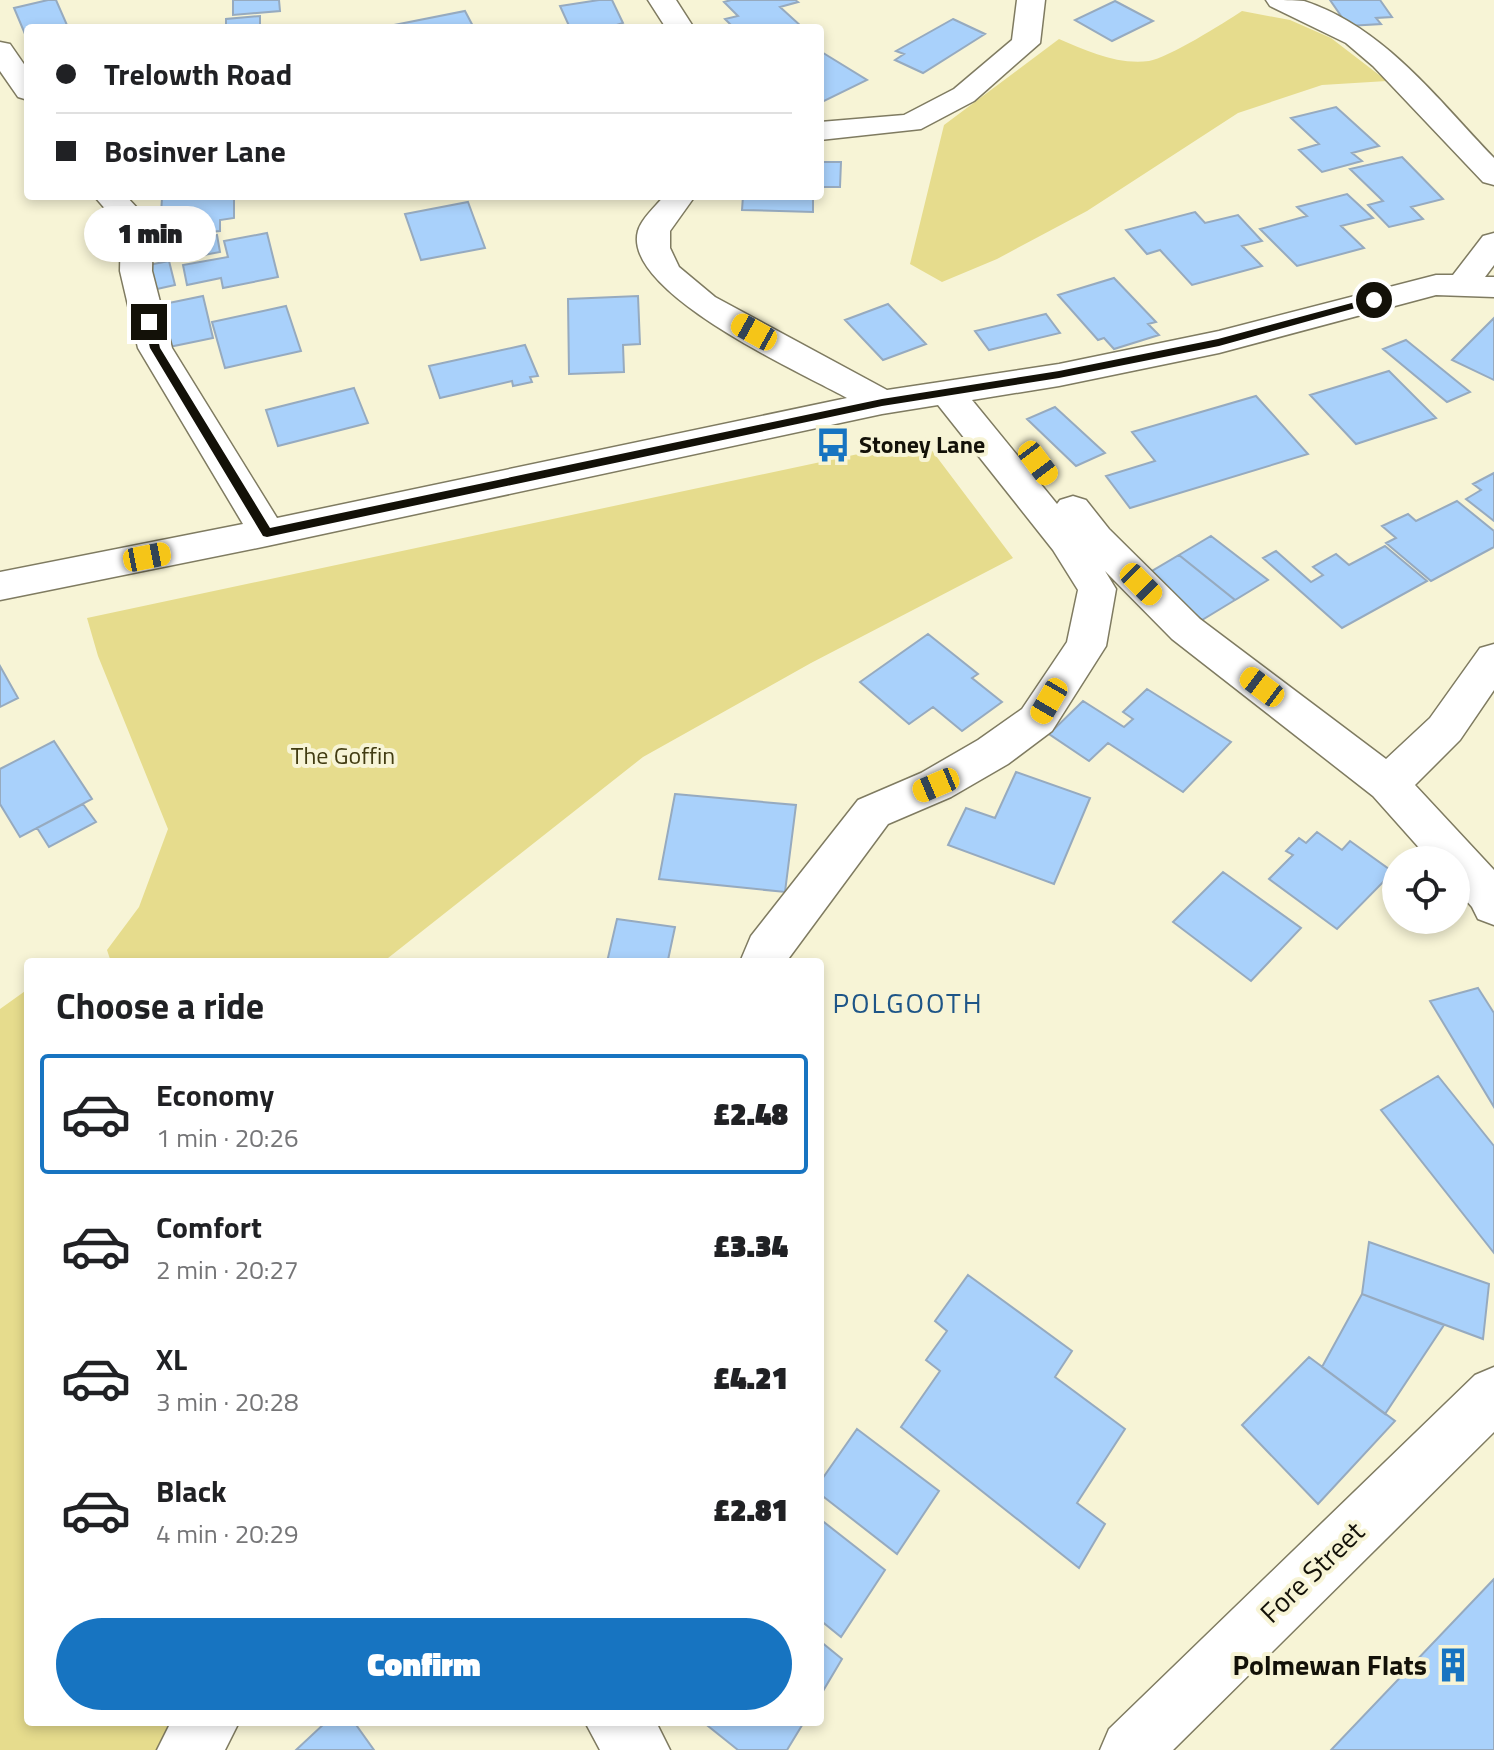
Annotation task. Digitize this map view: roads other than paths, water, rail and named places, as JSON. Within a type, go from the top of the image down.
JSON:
[{"type":"street","points":[[662,0],[677,24]]},
{"type":"street","points":[[824,131],[911,123],[964,95],[1026,43],[1031,0]]},
{"type":"street","points":[[1280,0],[1365,45],[1405,82],[1494,176]]},
{"type":"street","points":[[0,50],[24,85]]},
{"type":"street","points":[[113,200],[137,225],[136,271],[155,348],[267,533]]},
{"type":"street","points":[[677,200],[654,230],[654,248],[666,272],[703,304],[882,402]]},
{"type":"street","points":[[0,586],[267,533],[882,402],[964,390],[1219,342],[1436,285],[1479,286],[1494,243]]},
{"type":"street","points":[[964,390],[1096,538],[1186,629],[1388,784],[1489,895],[1494,906]]},
{"type":"street","points":[[764,958],[767,950],[873,812],[936,785],[993,752],[1037,720],[1086,646],[1097,589],[964,390]]},
{"type":"street","points":[[1388,784],[1445,729],[1494,659]]},
{"type":"street","name":"Fore Street","points":[[1130,1750],[1494,1394]]},
{"type":"street","points":[[187,1750],[206,1726]]},
{"type":"street","points":[[619,1726],[640,1750]]},
{"type":"place","name":"Stoney Lane","points":[[833,445]]},
{"type":"place","name":"Polmewan Flats","points":[[1453,1665]]},
{"type":"district","name":"POLGOOTH","points":[[908,1003]]},
{"type":"park label","name":"The Goffin","points":[[343,756]]}]
